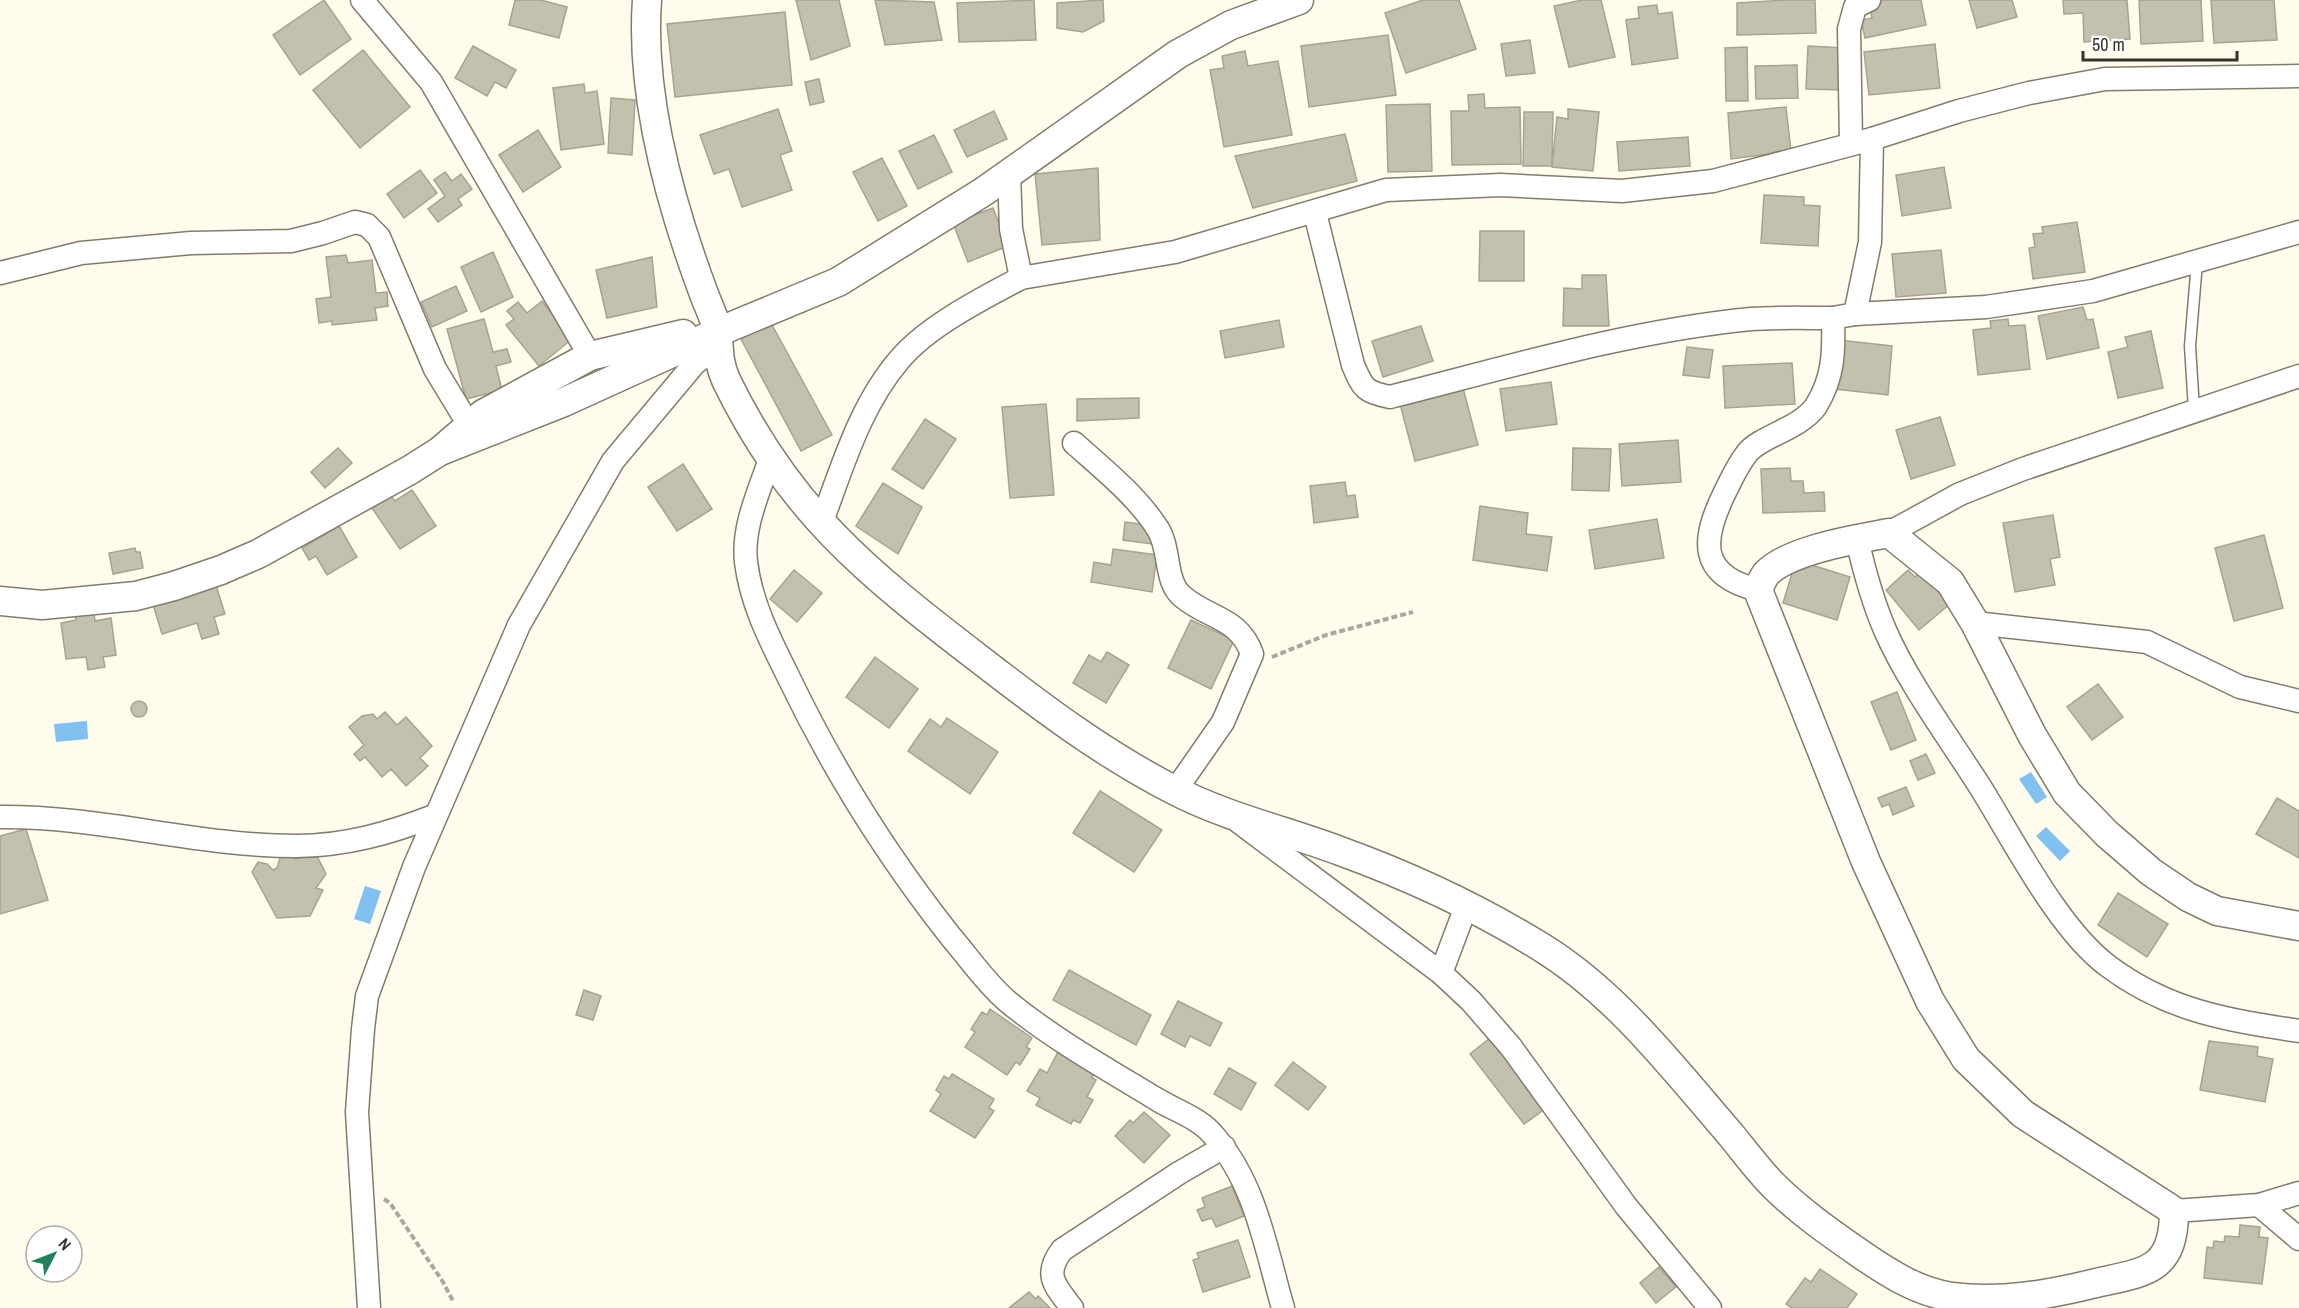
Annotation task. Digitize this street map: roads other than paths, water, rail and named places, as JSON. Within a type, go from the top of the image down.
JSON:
[{"type":"street","points":[[362,0],[431,82],[590,356]]},
{"type":"street","points":[[647,0],[648,55],[655,115],[665,166],[689,255],[718,339],[723,371],[770,459],[821,524],[877,579],[1045,710],[1105,752],[1175,791],[1227,813],[1341,851],[1467,904],[1545,949],[1594,988],[1685,1082],[1776,1188],[1843,1242],[1901,1281],[1947,1296],[2002,1299],[2056,1293],[2113,1279],[2152,1269],[2174,1241],[2174,1211]]},
{"type":"street","points":[[0,601],[42,605],[136,596],[174,586],[258,554],[336,513],[440,451],[718,339],[838,282],[911,239],[1009,174],[1178,54],[1231,25],[1299,0]]},
{"type":"street","points":[[1758,590],[1741,586],[1719,569],[1707,548],[1708,532],[1737,467],[1749,450],[1790,428],[1814,409],[1833,366],[1844,316],[1870,242],[1862,141],[1849,29],[1855,8],[1869,0]]},
{"type":"street","points":[[821,524],[873,398],[900,358],[942,324],[987,295],[1021,278],[1175,252],[1315,213],[1386,190],[1501,185],[1622,191],[1713,181],[1862,141],[1959,111],[2029,93],[2105,79],[2299,76]]},
{"type":"street","points":[[1009,174],[1011,229],[1021,278]]},
{"type":"street","points":[[1315,213],[1353,365],[1362,386],[1371,394],[1390,397],[1507,364],[1699,325],[1753,319],[1986,307],[2093,291],[2299,232]]},
{"type":"street","points":[[0,273],[81,253],[191,243],[291,241],[323,233],[347,223],[361,222],[372,228],[379,237],[435,369],[469,425]]},
{"type":"street","points":[[440,451],[469,425],[504,401],[590,356],[673,336],[718,339]]},
{"type":"street","points":[[369,1308],[357,1112],[367,996],[434,816],[519,625],[613,461],[685,374],[718,339]]},
{"type":"street","points":[[2299,376],[2022,469],[1959,494],[1888,533],[1809,551],[1785,561],[1766,573],[1758,590],[1866,862],[1930,1001],[1966,1059],[2023,1114],[2174,1211],[2259,1204],[2299,1193]]},
{"type":"street","points":[[1074,443],[1119,485],[1158,529],[1165,543],[1174,587],[1184,598],[1235,626],[1252,654],[1223,722],[1175,791]]},
{"type":"street","points":[[770,459],[750,519],[747,538],[746,561],[750,586],[763,624],[815,734],[866,819],[936,917],[1005,999],[1078,1052],[1168,1106],[1204,1124],[1224,1147],[1247,1185],[1283,1308]]},
{"type":"street","points":[[1888,533],[1950,582],[1975,623],[2032,735],[2067,793],[2107,834],[2151,872],[2197,902],[2217,911],[2299,926]]},
{"type":"street","points":[[1857,539],[1867,583],[1885,631],[2048,896],[2075,932],[2106,965],[2151,994],[2220,1019],[2299,1031]]},
{"type":"street","points":[[1975,623],[2147,642],[2240,687],[2299,701]]},
{"type":"street","points":[[1227,813],[1441,973],[1471,1001],[1511,1047],[1626,1206],[1710,1308]]},
{"type":"street","points":[[0,817],[60,818],[180,836],[297,846],[384,834],[434,816]]},
{"type":"street","points":[[1441,973],[1467,904]]},
{"type":"street","points":[[1072,1308],[1052,1279],[1053,1262],[1062,1250],[1179,1173],[1224,1147]]},
{"type":"street","points":[[2259,1204],[2299,1239]]},
{"type":"lane","points":[[2194,410],[2190,346],[2197,262]]},
{"type":"water","points":[[87,721],[88,739],[56,742],[54,724]]},
{"type":"water","points":[[2031,772],[2047,797],[2036,804],[2019,779]]},
{"type":"water","points":[[2046,827],[2070,851],[2060,861],[2036,836]]},
{"type":"water","points":[[365,886],[381,891],[370,924],[354,919]]}]
